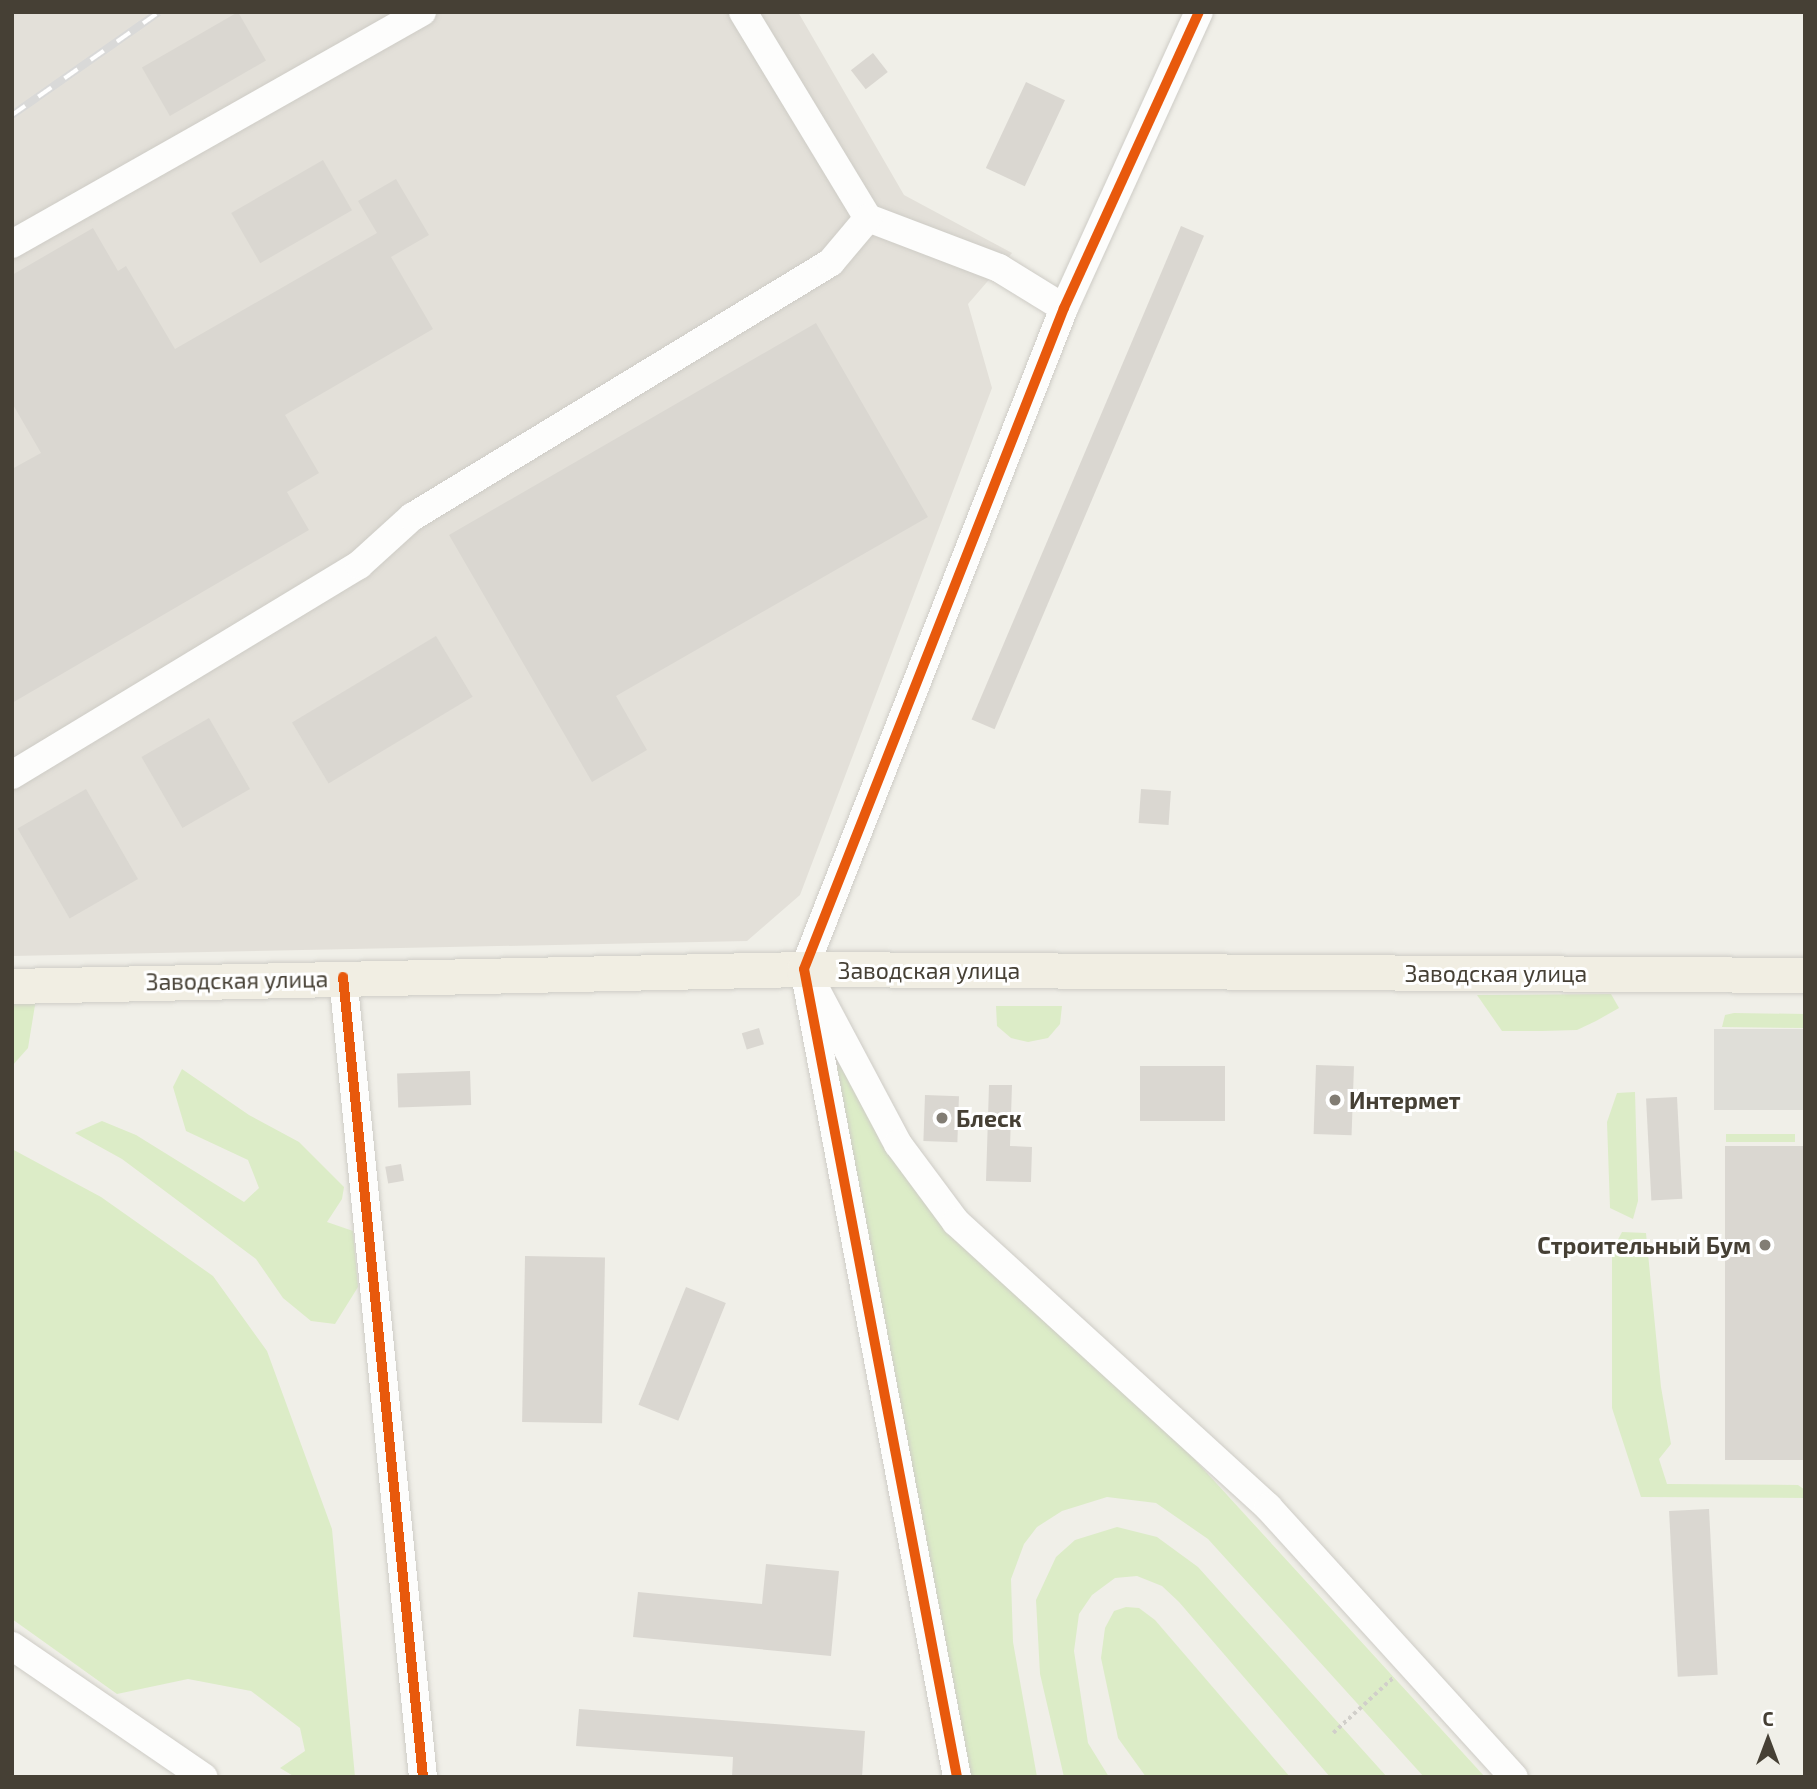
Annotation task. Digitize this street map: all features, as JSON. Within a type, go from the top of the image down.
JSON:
[{"type":"main road","name":"Заводская улица","points":[[12,986],[804,969],[1805,975]]},
{"type":"street","points":[[12,244],[422,12]]},
{"type":"street","points":[[743,12],[868,218],[999,268],[1064,308]]},
{"type":"street","points":[[957,1777],[804,969],[1064,308],[1199,12]]},
{"type":"street","points":[[12,775],[359,565],[412,517],[831,262],[868,218]]},
{"type":"street","points":[[804,969],[898,1144],[956,1222],[1268,1507],[1514,1777]]},
{"type":"street","points":[[343,977],[423,1777]]},
{"type":"street","points":[[12,1646],[203,1777]]},
{"type":"path","points":[[1333,1733],[1376,1694]]},
{"type":"shaded area","points":[[12,12],[798,12],[904,195],[1012,253],[968,304],[992,388],[800,895],[747,941],[12,956]]},
{"type":"shaded area","points":[[1714,1029],[1805,1029],[1805,1110],[1714,1110]]},
{"type":"green space","points":[[1611,994],[1619,1008],[1596,1021],[1577,1030],[1542,1031],[1502,1031],[1477,995]]},
{"type":"green space","points":[[36,999],[28,1048],[12,1066],[12,1000]]},
{"type":"green space","points":[[996,1006],[1062,1006],[1060,1024],[1048,1038],[1028,1042],[1011,1038],[997,1026]]},
{"type":"green space","points":[[1805,1014],[1805,1028],[1722,1027],[1725,1015]]},
{"type":"green space","points":[[840,1059],[852,1067],[880,1142],[949,1228],[1164,1426],[1485,1777],[1424,1777],[1208,1539],[1156,1503],[1107,1497],[1062,1511],[1037,1527],[1024,1544],[1011,1579],[1013,1642],[1037,1777],[970,1777],[836,1070]]},
{"type":"green space","points":[[182,1069],[249,1115],[299,1142],[344,1187],[342,1199],[327,1222],[353,1231],[358,1287],[335,1324],[311,1321],[283,1298],[256,1259],[122,1159],[75,1133],[102,1121],[136,1135],[244,1202],[259,1188],[248,1160],[186,1131],[173,1087]]},
{"type":"green space","points":[[1635,1092],[1638,1201],[1633,1219],[1610,1208],[1607,1122],[1617,1093]]},
{"type":"green space","points":[[1726,1134],[1795,1134],[1795,1142],[1726,1142]]},
{"type":"green space","points":[[12,1149],[101,1197],[213,1276],[267,1351],[332,1529],[355,1777],[295,1777],[280,1768],[305,1751],[300,1728],[251,1691],[188,1679],[117,1694],[12,1619]]},
{"type":"green space","points":[[1622,1232],[1646,1233],[1661,1387],[1671,1444],[1659,1459],[1667,1484],[1798,1485],[1805,1490],[1805,1498],[1641,1497],[1612,1408],[1612,1251]]},
{"type":"green space","points":[[1117,1527],[1157,1537],[1198,1567],[1387,1777],[1330,1777],[1179,1602],[1162,1586],[1137,1576],[1115,1578],[1092,1595],[1079,1614],[1074,1651],[1088,1743],[1109,1777],[1064,1777],[1040,1674],[1036,1600],[1056,1557],[1075,1540]]},
{"type":"green space","points":[[1126,1607],[1139,1608],[1155,1620],[1290,1777],[1146,1777],[1118,1738],[1101,1658],[1105,1628],[1114,1611]]},
{"type":"building","points":[[238,12],[266,60],[170,116],[142,68]]},
{"type":"building","points":[[873,53],[888,72],[866,89],[851,70]]},
{"type":"building","points":[[1026,82],[1065,100],[1025,186],[986,168]]},
{"type":"building","points":[[323,160],[352,210],[260,263],[231,213]]},
{"type":"building","points":[[396,179],[429,235],[391,257],[433,329],[285,415],[319,473],[287,492],[309,530],[12,703],[12,469],[41,453],[12,403],[12,275],[93,228],[118,271],[126,266],[175,349],[377,233],[358,201]]},
{"type":"building","points":[[1181,226],[1204,236],[995,729],[972,719]]},
{"type":"building","points":[[816,323],[928,517],[616,696],[647,750],[592,782],[449,535]]},
{"type":"building","points":[[436,636],[473,697],[329,783],[292,723]]},
{"type":"building","points":[[209,718],[250,789],[182,828],[141,757]]},
{"type":"building","points":[[86,789],[138,879],[70,919],[18,828]]},
{"type":"building","points":[[1141,789],[1171,791],[1169,825],[1139,823]]},
{"type":"building","points":[[759,1028],[764,1044],[747,1050],[742,1033]]},
{"type":"building","name":"Интермет","points":[[1316,1065],[1354,1066],[1352,1135],[1314,1134]]},
{"type":"building","points":[[1140,1066],[1225,1066],[1225,1121],[1140,1121]]},
{"type":"building","points":[[470,1071],[471,1105],[398,1108],[397,1074]]},
{"type":"building","points":[[989,1085],[1012,1085],[1010,1146],[1032,1147],[1031,1182],[986,1181]]},
{"type":"building","name":"Блеск","points":[[925,1095],[959,1096],[957,1142],[923,1141]]},
{"type":"building","points":[[1677,1097],[1682,1199],[1651,1200],[1646,1099]]},
{"type":"building","name":"Строительный Бум","points":[[1725,1146],[1805,1146],[1805,1460],[1725,1460]]},
{"type":"building","points":[[401,1164],[404,1181],[388,1184],[385,1167]]},
{"type":"building","points":[[525,1256],[605,1257],[602,1423],[522,1422]]},
{"type":"building","points":[[686,1287],[726,1303],[678,1421],[638,1405]]},
{"type":"building","points":[[1709,1509],[1718,1675],[1678,1677],[1669,1511]]},
{"type":"building","points":[[766,1564],[839,1571],[831,1656],[633,1637],[638,1592],[762,1604]]},
{"type":"building","points":[[579,1709],[865,1731],[862,1777],[732,1777],[733,1757],[576,1746]]},
{"type":"railway","points":[[12,115],[159,12]]},
{"type":"cycle path","points":[[957,1777],[804,969],[1064,308],[1199,12]]},
{"type":"cycle path","points":[[343,977],[423,1777]]},
{"type":"place","name":"Интермет","points":[[1335,1100]]},
{"type":"place","name":"Блеск","points":[[942,1118]]},
{"type":"place","name":"Строительный Бум","points":[[1765,1245]]}]
